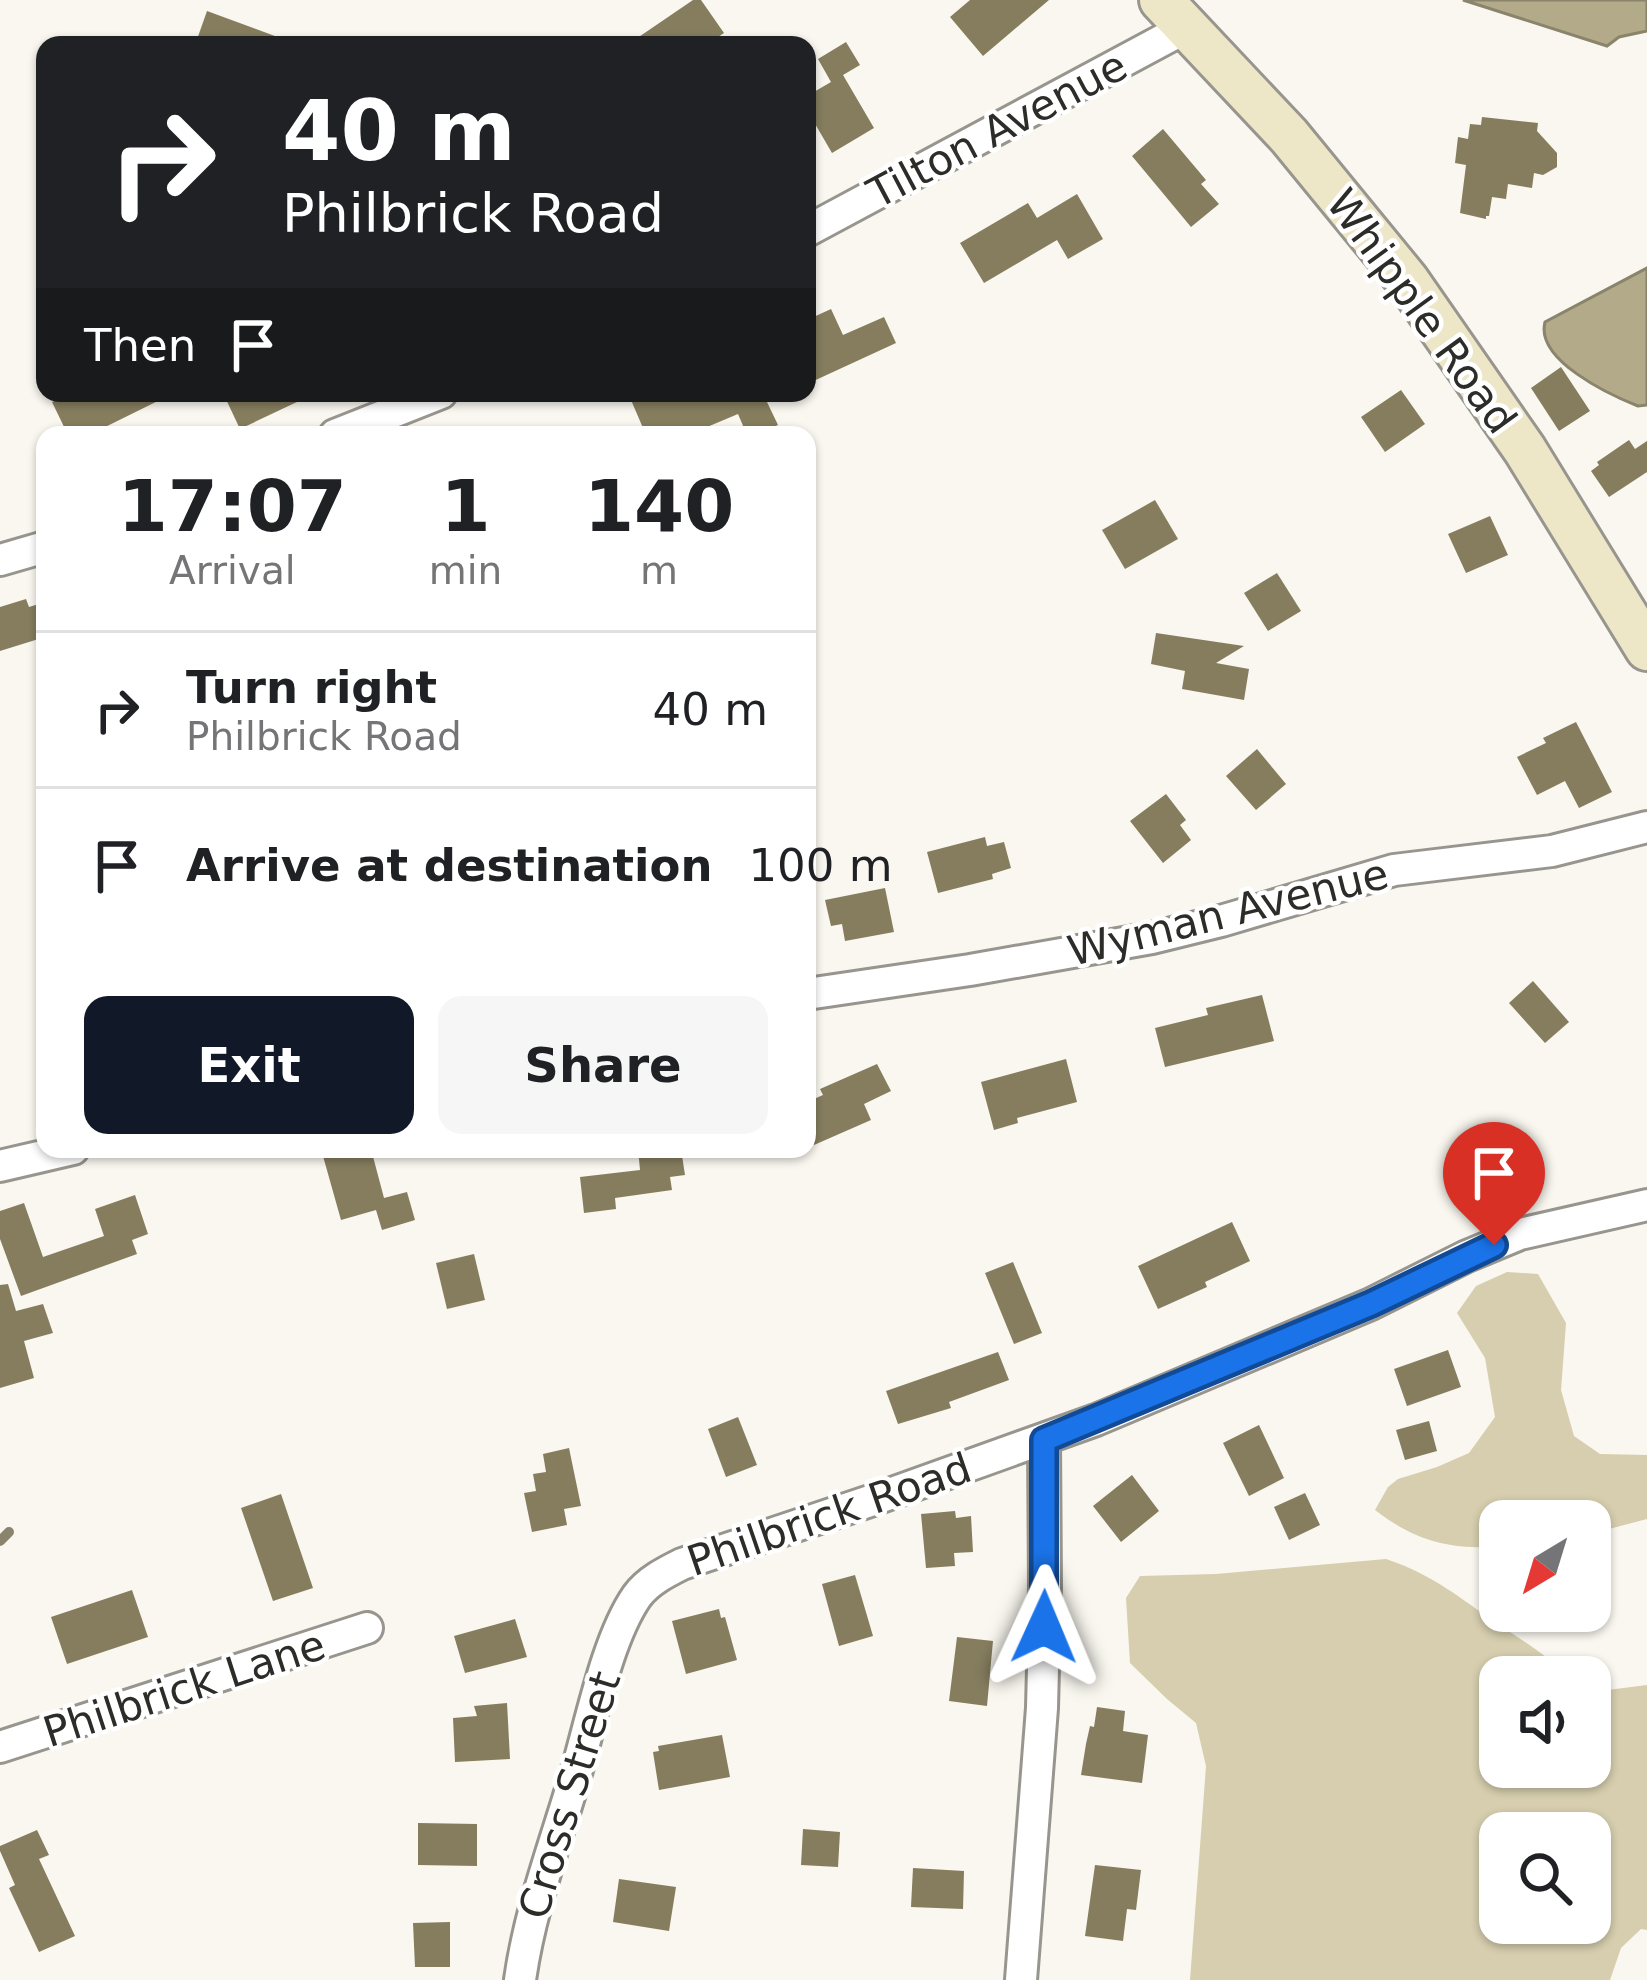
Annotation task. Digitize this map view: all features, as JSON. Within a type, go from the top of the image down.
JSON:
[{"type":"main road","name":"Whipple Road","points":[[1174,14],[1289,136],[1407,280],[1525,450],[1643,633]]},
{"type":"street","name":"Tilton Avenue","points":[[816,226],[1174,14]]},
{"type":"street","points":[[358,426],[418,402]]},
{"type":"street","points":[[0,560],[36,550]]},
{"type":"street","name":"Wyman Avenue","points":[[816,993],[1152,938],[1394,871],[1552,851],[1647,827]]},
{"type":"street","points":[[0,1166],[36,1158]]},
{"type":"street","name":"Philbrick Road","points":[[628,1612],[650,1583],[682,1564],[1044,1440],[1252,1356],[1520,1234],[1647,1205]]},
{"type":"street","points":[[1021,1980],[1042,1708],[1044,1440]]},
{"type":"street","name":"Cross Street","points":[[520,1980],[531,1915],[608,1660],[628,1612]]},
{"type":"street","name":"Philbrick Lane","points":[[0,1748],[368,1628]]},
{"type":"shaded area","points":[[1463,0],[1647,0],[1647,31],[1619,37],[1607,46]]},
{"type":"shaded area","points":[[1647,268],[1647,405],[1638,406],[1594,385],[1563,362],[1551,350],[1545,322]]},
{"type":"shaded area","points":[[1507,1272],[1538,1274],[1566,1323],[1561,1390],[1574,1436],[1600,1454],[1647,1455],[1647,1519],[1611,1528],[1611,1500],[1479,1500],[1479,1547],[1419,1536],[1375,1510],[1398,1479],[1469,1453],[1495,1417],[1485,1358],[1457,1313],[1476,1286]]},
{"type":"shaded area","points":[[1386,1559],[1459,1597],[1479,1611],[1479,1632],[1511,1632],[1544,1656],[1479,1656],[1479,1788],[1611,1788],[1611,1690],[1647,1685],[1647,1930],[1641,1929],[1621,1948],[1610,1980],[1190,1980],[1206,1766],[1196,1723],[1130,1663],[1126,1598],[1140,1576]]},
{"type":"building","points":[[693,0],[701,0],[724,33],[720,36],[640,36]]},
{"type":"building","points":[[970,0],[1049,0],[983,56],[950,17]]},
{"type":"building","points":[[207,11],[275,36],[198,36]]},
{"type":"building","points":[[846,42],[860,65],[843,75],[874,128],[832,153],[816,125],[816,91],[831,82],[818,59]]},
{"type":"building","points":[[1482,117],[1538,123],[1537,131],[1557,153],[1557,167],[1543,175],[1534,173],[1532,188],[1508,184],[1506,199],[1492,197],[1486,219],[1460,213],[1466,165],[1455,163],[1458,137],[1468,139],[1470,124],[1481,125]]},
{"type":"building","points":[[1163,129],[1206,180],[1201,184],[1219,204],[1191,227],[1132,156]]},
{"type":"building","points":[[1077,194],[1103,239],[1068,259],[1057,240],[984,283],[960,243],[1028,203],[1037,218]]},
{"type":"building","points":[[831,309],[843,335],[884,317],[896,343],[816,380],[816,316]]},
{"type":"building","points":[[1561,367],[1590,411],[1559,431],[1531,388]]},
{"type":"building","points":[[1401,390],[1425,424],[1385,452],[1361,417]]},
{"type":"building","points":[[52,402],[156,402],[107,426],[64,426]]},
{"type":"building","points":[[227,402],[297,402],[246,426],[239,426]]},
{"type":"building","points":[[632,402],[767,402],[778,425],[743,426],[738,414],[709,426],[642,426]]},
{"type":"building","points":[[1629,440],[1635,449],[1647,441],[1647,472],[1609,497],[1591,471]]},
{"type":"building","points":[[1155,500],[1178,539],[1125,569],[1102,530]]},
{"type":"building","points":[[1490,516],[1508,555],[1466,573],[1448,534]]},
{"type":"building","points":[[1277,573],[1301,611],[1268,631],[1244,593]]},
{"type":"building","points":[[26,599],[29,607],[36,605],[36,640],[0,651],[0,607]]},
{"type":"building","points":[[1156,633],[1244,646],[1216,663],[1249,669],[1244,700],[1182,689],[1185,671],[1151,664]]},
{"type":"building","points":[[1576,722],[1612,792],[1579,808],[1565,781],[1537,795],[1517,757]]},
{"type":"building","points":[[1257,749],[1286,784],[1256,810],[1226,776]]},
{"type":"building","points":[[1166,794],[1186,820],[1180,825],[1191,840],[1163,863],[1130,821]]},
{"type":"building","points":[[985,837],[987,846],[1004,842],[1011,868],[992,874],[993,879],[938,893],[927,852]]},
{"type":"building","points":[[885,888],[894,932],[845,941],[842,924],[831,926],[825,900]]},
{"type":"building","points":[[1533,981],[1569,1022],[1545,1043],[1509,1003]]},
{"type":"building","points":[[1262,995],[1274,1041],[1165,1067],[1155,1028],[1208,1015],[1206,1008]]},
{"type":"building","points":[[1066,1059],[1077,1102],[1017,1118],[1018,1123],[994,1130],[981,1082]]},
{"type":"building","points":[[877,1064],[891,1091],[864,1104],[871,1120],[816,1144],[820,1089]]},
{"type":"building","points":[[324,1158],[373,1158],[384,1198],[407,1192],[415,1220],[382,1230],[376,1210],[341,1220]]},
{"type":"building","points":[[639,1158],[682,1158],[685,1175],[670,1177],[672,1190],[615,1198],[616,1209],[584,1213],[580,1177],[640,1170]]},
{"type":"building","points":[[135,1195],[148,1234],[132,1240],[137,1254],[21,1296],[0,1239],[0,1211],[24,1203],[43,1257],[104,1236],[95,1209]]},
{"type":"building","points":[[1232,1222],[1250,1261],[1158,1309],[1138,1266]]},
{"type":"building","points":[[474,1254],[485,1300],[447,1309],[436,1263]]},
{"type":"building","points":[[1013,1262],[1042,1333],[1014,1344],[985,1273]]},
{"type":"building","points":[[8,1284],[16,1311],[43,1304],[53,1333],[24,1341],[34,1378],[0,1388],[0,1285]]},
{"type":"building","points":[[1448,1350],[1461,1387],[1407,1406],[1394,1369]]},
{"type":"building","points":[[998,1352],[1009,1380],[949,1402],[951,1408],[898,1424],[886,1391]]},
{"type":"building","points":[[738,1417],[757,1465],[726,1477],[708,1429]]},
{"type":"building","points":[[1429,1421],[1437,1451],[1405,1460],[1396,1430]]},
{"type":"building","points":[[1259,1425],[1284,1478],[1249,1496],[1223,1443]]},
{"type":"building","points":[[569,1448],[581,1506],[564,1509],[567,1525],[532,1532],[524,1493],[536,1491],[533,1474],[546,1472],[543,1454]]},
{"type":"building","points":[[1132,1475],[1159,1511],[1121,1542],[1093,1506]]},
{"type":"building","points":[[1305,1493],[1320,1525],[1289,1540],[1274,1507]]},
{"type":"building","points":[[281,1494],[313,1588],[273,1601],[241,1508]]},
{"type":"building","points":[[955,1511],[956,1518],[971,1516],[973,1552],[954,1553],[955,1566],[926,1568],[921,1514]]},
{"type":"building","points":[[855,1575],[873,1636],[839,1646],[822,1584]]},
{"type":"building","points":[[132,1590],[148,1637],[67,1664],[51,1617]]},
{"type":"building","points":[[719,1609],[737,1660],[686,1674],[672,1621]]},
{"type":"building","points":[[515,1619],[527,1657],[465,1673],[454,1636]]},
{"type":"building","points":[[957,1637],[993,1641],[987,1706],[949,1701]]},
{"type":"building","points":[[507,1703],[510,1759],[455,1762],[453,1718],[477,1716],[474,1706]]},
{"type":"building","points":[[1097,1707],[1125,1711],[1123,1731],[1148,1735],[1142,1783],[1081,1775]]},
{"type":"building","points":[[722,1735],[730,1777],[659,1790],[653,1752],[659,1751],[658,1746]]},
{"type":"building","points":[[418,1823],[477,1824],[477,1866],[418,1865]]},
{"type":"building","points":[[803,1829],[840,1832],[838,1867],[801,1865]]},
{"type":"building","points":[[37,1830],[49,1855],[39,1859],[75,1936],[39,1952],[9,1888],[15,1885],[0,1851],[0,1846]]},
{"type":"building","points":[[1095,1865],[1141,1870],[1136,1910],[1127,1909],[1123,1941],[1085,1936]]},
{"type":"building","points":[[913,1868],[964,1871],[963,1909],[911,1907]]},
{"type":"building","points":[[619,1879],[676,1887],[669,1931],[613,1922]]},
{"type":"building","points":[[450,1922],[450,1967],[415,1967],[413,1923]]},
{"type":"waterway","points":[[0,1541],[9,1532]]},
{"type":"route","points":[[1044,1627],[1044,1440],[1371,1304],[1494,1245]]}]
